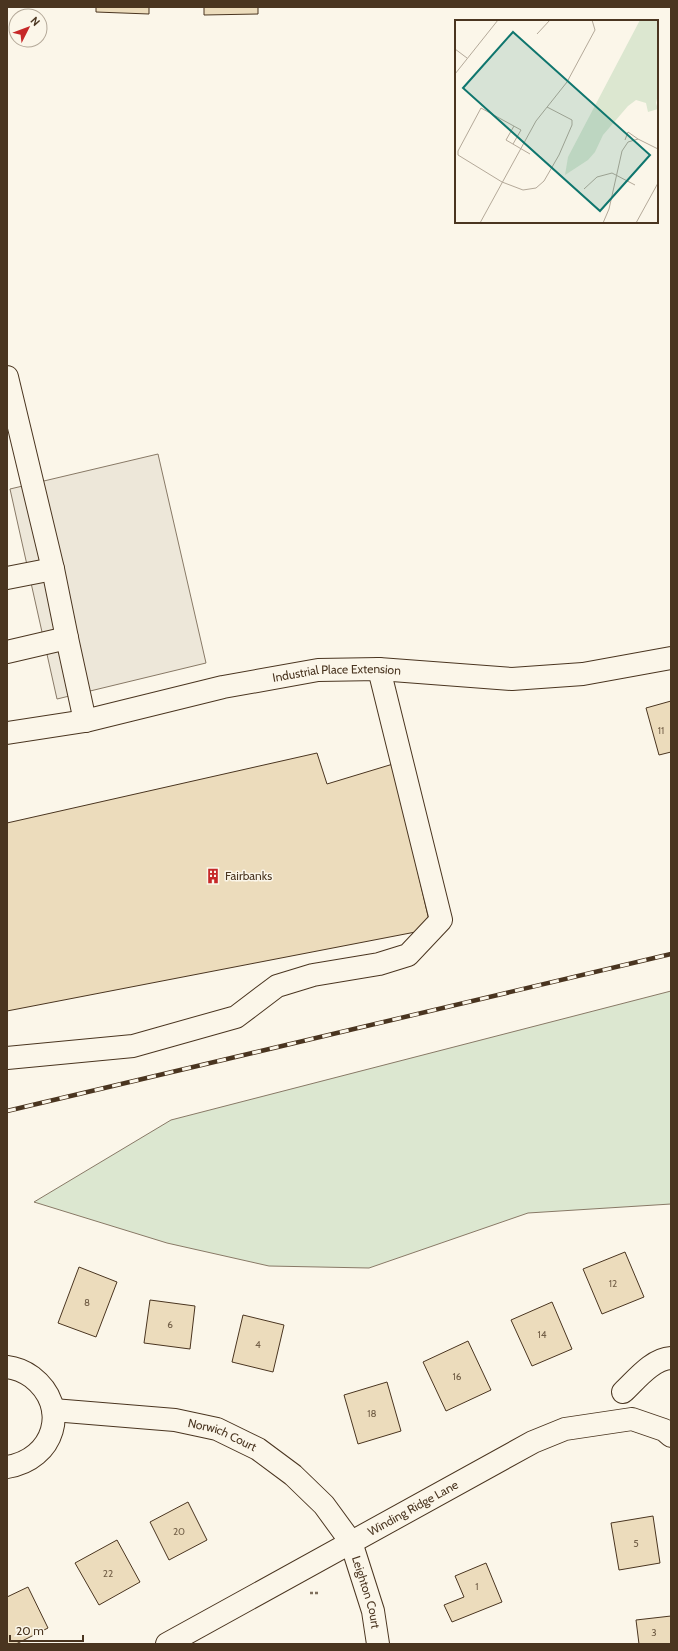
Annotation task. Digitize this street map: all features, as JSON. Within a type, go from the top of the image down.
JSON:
[{"type":"street","points":[[7,377],[53,568],[85,721]]},
{"type":"street","points":[[7,578],[53,568]]},
{"type":"street","points":[[7,652],[67,638]]},
{"type":"street","name":"Industrial Place Extension","points":[[7,733],[85,721],[223,687],[318,670],[379,669],[512,679],[583,674],[671,658]]},
{"type":"street","points":[[7,1058],[133,1046],[236,1017],[277,986],[313,975],[379,964],[408,955],[441,920],[379,669]]},
{"type":"street","points":[[623,1392],[650,1367],[664,1358],[671,1358]]},
{"type":"street","points":[[7,1368],[26,1372],[39,1382],[48,1395],[53,1410],[53,1428],[46,1444],[34,1457],[20,1465],[7,1467]]},
{"type":"street","name":"Norwich Court","points":[[53,1410],[175,1420],[217,1429],[258,1449],[292,1475],[324,1505],[351,1542]]},
{"type":"street","name":"Winding Ridge Lane","points":[[167,1644],[533,1442],[565,1429],[632,1419],[664,1430],[671,1436]]},
{"type":"street","name":"Leighton Court","points":[[351,1542],[373,1611],[378,1644]]},
{"type":"green space","points":[[671,991],[671,1204],[528,1213],[369,1268],[269,1266],[167,1243],[34,1202],[171,1120]]},
{"type":"shaded area","points":[[158,454],[206,663],[57,699],[10,489]]},
{"type":"building","points":[[96,7],[149,7],[149,14],[96,12]]},
{"type":"building","points":[[204,7],[258,7],[258,14],[204,15]]},
{"type":"building","points":[[671,701],[671,752],[659,755],[646,708]]},
{"type":"building","name":"Fairbanks","points":[[317,753],[327,784],[393,764],[431,929],[7,1011],[7,823]]},
{"type":"building","points":[[625,1252],[644,1297],[602,1314],[583,1269]]},
{"type":"building","points":[[79,1267],[117,1282],[96,1337],[58,1323]]},
{"type":"building","points":[[150,1300],[195,1306],[190,1349],[144,1343]]},
{"type":"building","points":[[552,1302],[572,1349],[532,1366],[511,1320]]},
{"type":"building","points":[[243,1315],[284,1325],[273,1372],[232,1362]]},
{"type":"building","points":[[468,1341],[491,1390],[446,1411],[423,1362]]},
{"type":"building","points":[[387,1382],[401,1431],[358,1444],[344,1395]]},
{"type":"building","points":[[188,1502],[207,1540],[169,1560],[150,1522]]},
{"type":"building","points":[[653,1516],[660,1563],[619,1570],[611,1523]]},
{"type":"building","points":[[117,1540],[140,1582],[99,1605],[75,1563]]},
{"type":"building","points":[[486,1563],[502,1602],[452,1622],[444,1605],[464,1597],[455,1576]]},
{"type":"building","points":[[28,1587],[48,1628],[16,1644],[7,1644],[7,1597]]},
{"type":"building","points":[[671,1616],[671,1644],[639,1644],[636,1620]]},
{"type":"railway","points":[[7,1111],[671,954]]},
{"type":"place","name":"Fairbanks","points":[[213,876]]}]
